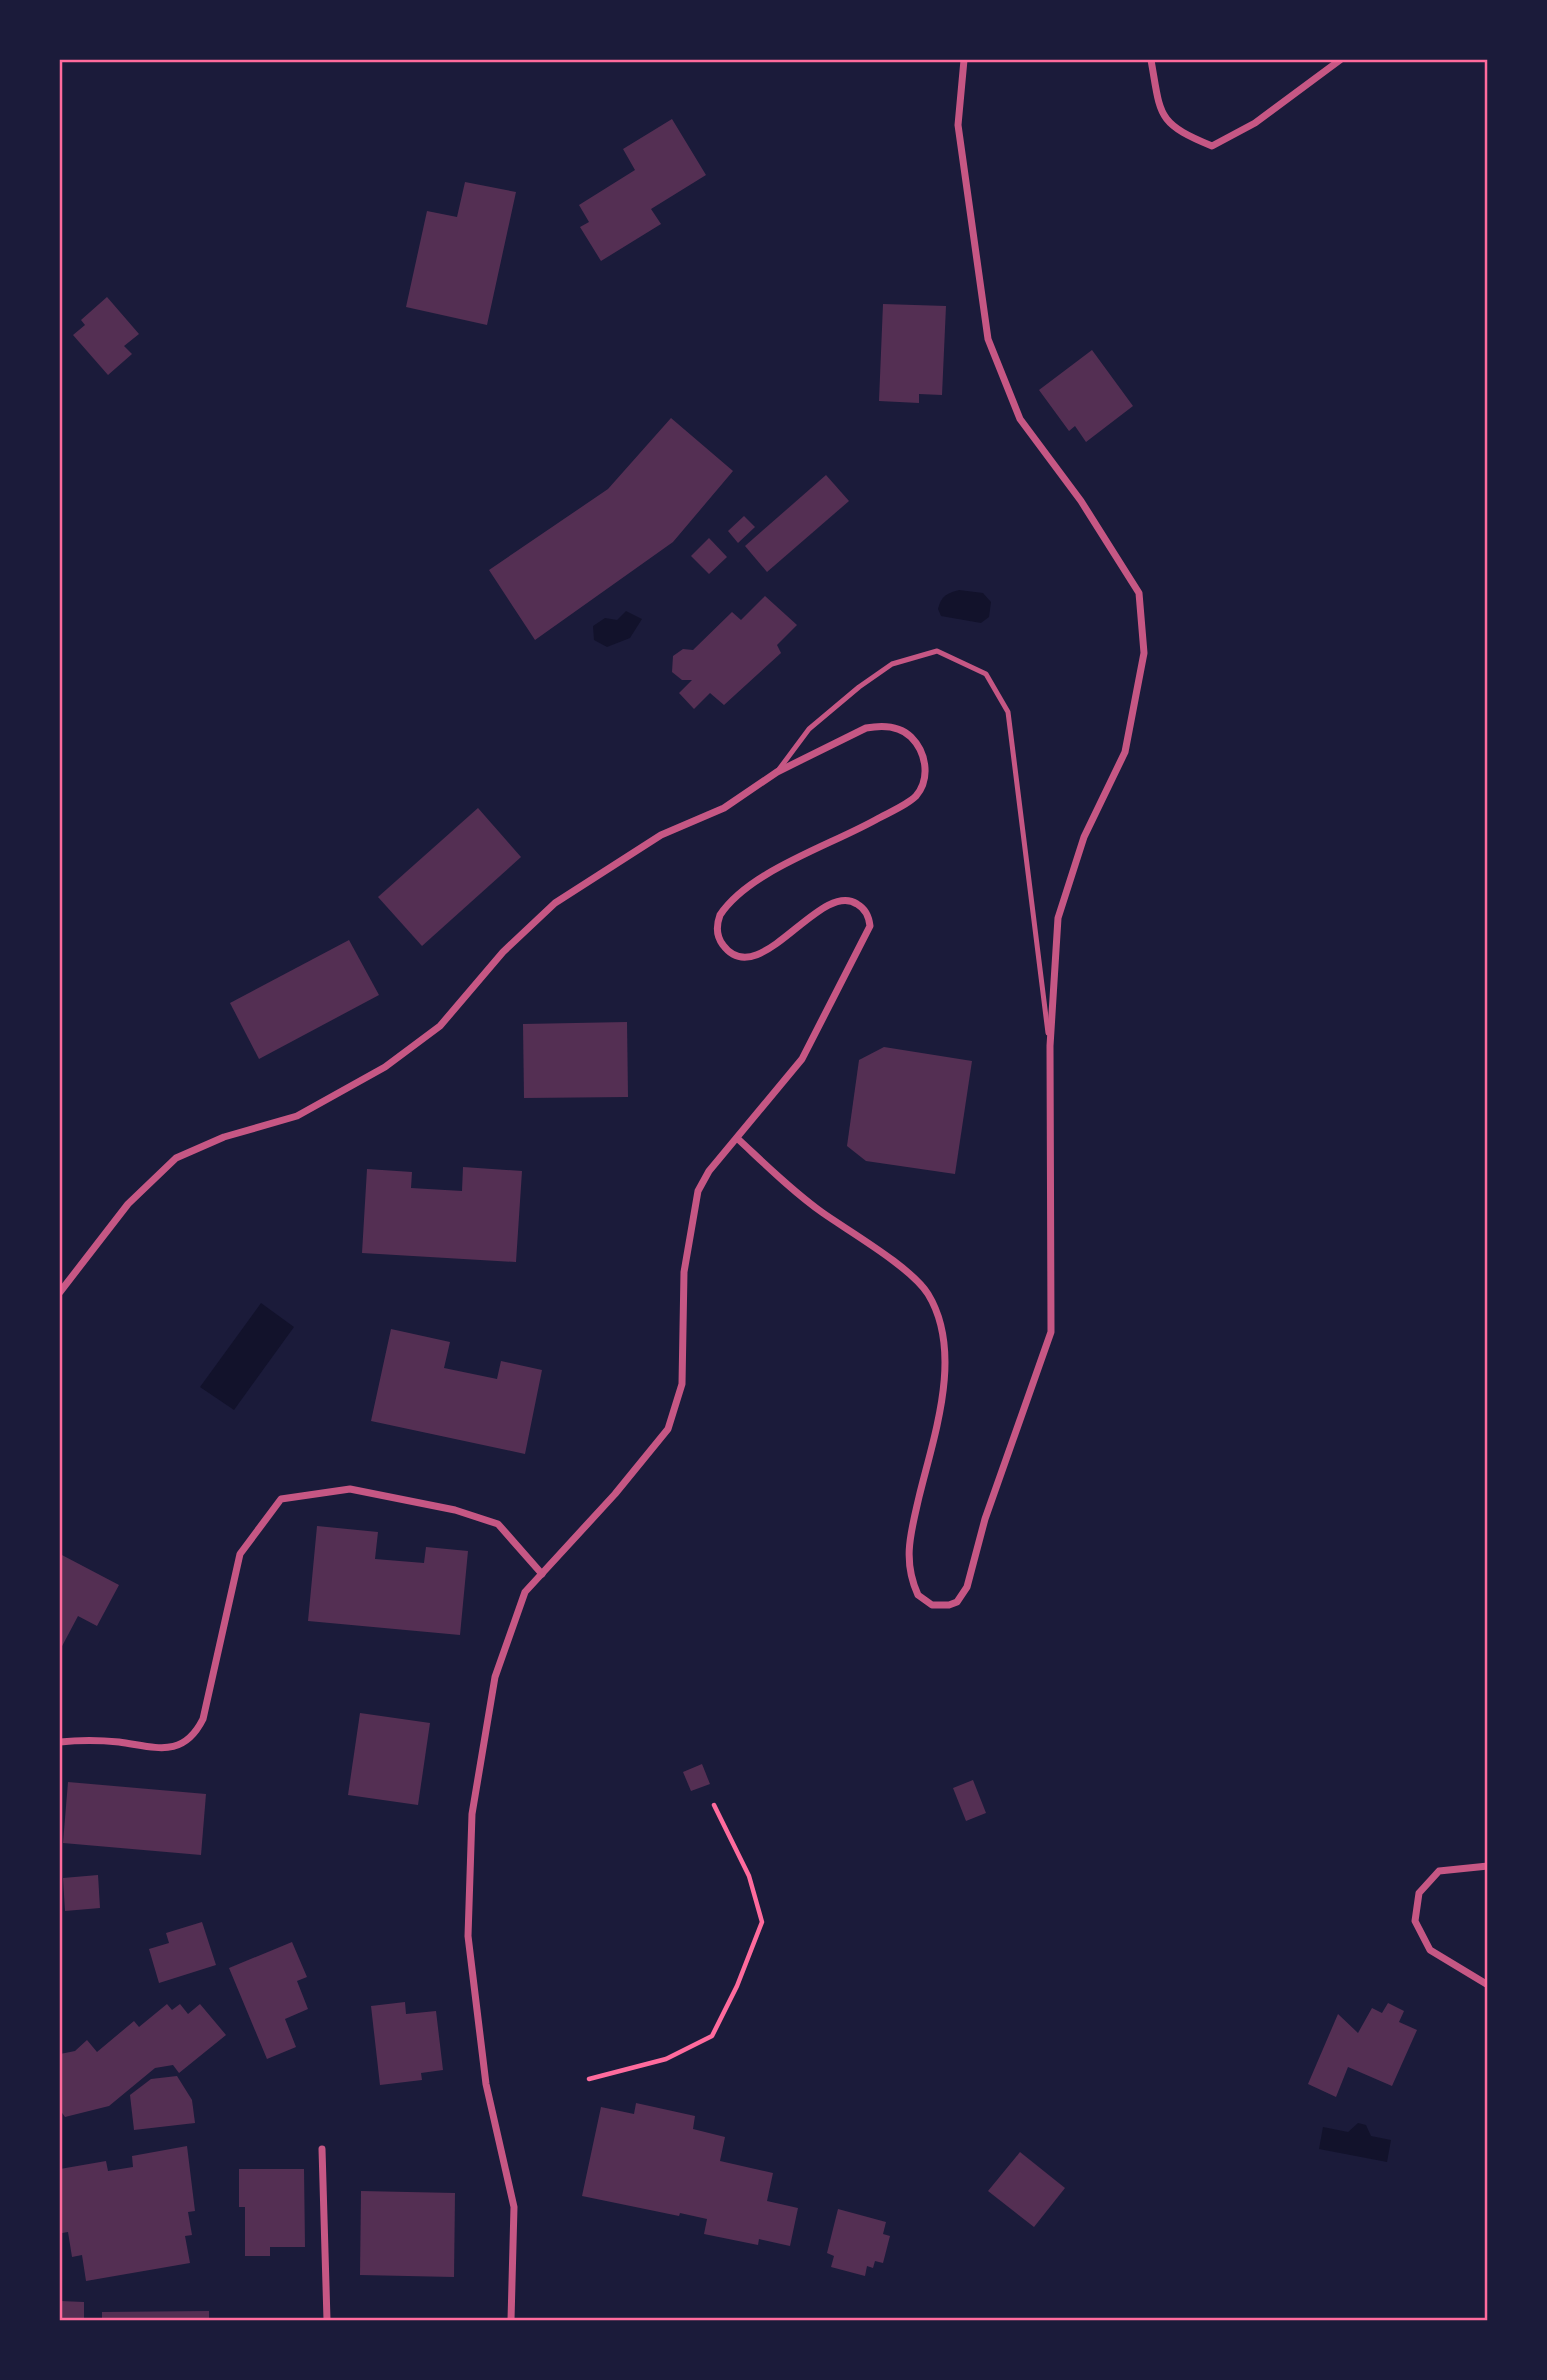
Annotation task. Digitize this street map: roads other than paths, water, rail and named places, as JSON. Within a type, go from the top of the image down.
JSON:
[{"type":"street","points":[[738,1139],[788,1186],[905,1272],[927,1292],[940,1320],[946,1354],[942,1387],[907,1548],[918,1595],[932,1605],[950,1605],[957,1602],[967,1587],[985,1519],[1051,1332],[1050,1046],[1058,918],[1084,837],[1125,752],[1144,653],[1139,593],[1081,501],[1020,418],[988,339],[958,125],[964,60]]},
{"type":"street","points":[[1152,60],[1161,114],[1183,134],[1212,146],[1255,123],[1340,60]]},
{"type":"street","points":[[60,1292],[128,1204],[176,1158],[225,1137],[297,1116],[385,1067],[440,1026],[503,952],[555,903],[662,835],[724,808],[777,772],[866,728],[880,725],[908,733],[924,757],[925,771],[915,797],[842,839],[766,874],[720,915],[717,924],[721,943],[727,950],[745,957],[764,952],[836,901],[853,901],[860,905],[869,918],[870,926],[802,1059],[709,1171],[698,1191],[684,1272],[682,1384],[668,1429],[615,1494],[525,1592],[495,1677],[472,1814],[468,1936],[486,2084],[514,2207],[511,2320]]},
{"type":"street","points":[[60,1742],[116,1742],[161,1749],[187,1741],[197,1732],[204,1719],[240,1554],[281,1499],[350,1489],[455,1510],[498,1524],[542,1574]]},
{"type":"street","points":[[1488,1866],[1439,1871],[1419,1893],[1415,1921],[1430,1950],[1488,1985]]},
{"type":"street","points":[[322,2149],[327,2320]]},
{"type":"lane","points":[[777,772],[809,729],[892,664],[937,651],[986,674],[1009,712],[1050,1046]]}]
